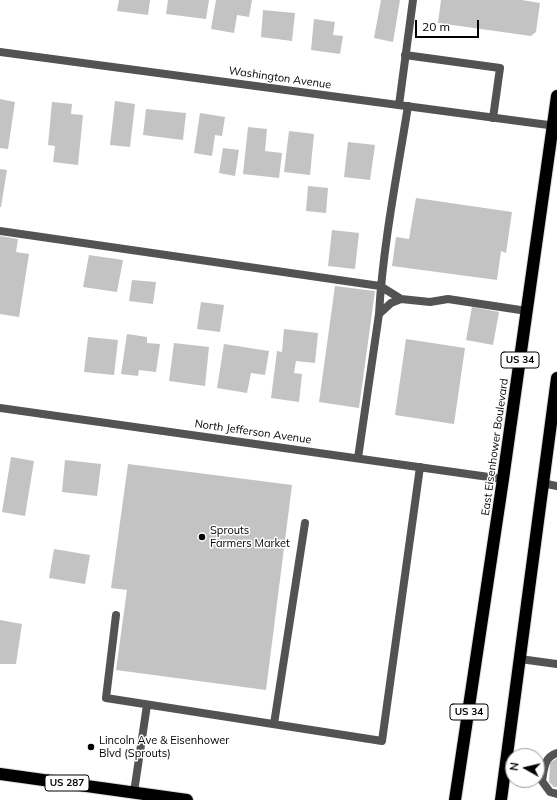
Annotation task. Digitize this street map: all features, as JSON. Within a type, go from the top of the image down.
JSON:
[{"type":"highway","name":"East Eisenhower Boulevard","points":[[455,800],[504,479],[527,311],[555,126],[557,96]]},
{"type":"highway","points":[[501,800],[557,378]]},
{"type":"highway","name":"US 287","points":[[0,774],[134,796],[187,800]]},
{"type":"street","points":[[358,458],[379,314],[380,286],[403,106],[405,55],[413,0]]},
{"type":"street","name":"Washington Avenue","points":[[0,52],[555,126]]},
{"type":"street","points":[[405,55],[500,68],[493,118]]},
{"type":"street","points":[[0,231],[380,286],[402,299],[430,302],[448,299],[527,311]]},
{"type":"street","points":[[379,314],[391,303],[402,299]]},
{"type":"street","name":"North Jefferson Avenue","points":[[0,408],[504,479]]},
{"type":"street","points":[[116,615],[106,698],[382,741],[420,467]]},
{"type":"street","points":[[542,484],[557,486]]},
{"type":"street","points":[[274,724],[305,523]]},
{"type":"street","points":[[520,659],[557,664]]},
{"type":"street","points":[[134,796],[147,705]]},
{"type":"street","points":[[557,753],[551,755],[547,760],[542,781],[550,792],[557,794]]},
{"type":"building","points":[[119,0],[150,0],[148,15],[117,11]]},
{"type":"building","points":[[168,0],[209,0],[206,19],[166,14]]},
{"type":"building","points":[[216,0],[252,0],[249,17],[237,15],[234,33],[211,29]]},
{"type":"building","points":[[381,0],[400,0],[393,42],[374,38]]},
{"type":"building","points":[[441,0],[522,0],[540,3],[536,32],[531,36],[438,23]]},
{"type":"building","points":[[263,10],[295,13],[292,41],[261,37]]},
{"type":"building","points":[[314,19],[335,22],[333,35],[343,36],[340,54],[311,50]]},
{"type":"building","points":[[0,99],[15,102],[8,149],[0,148]]},
{"type":"building","points":[[115,101],[135,104],[130,147],[110,145]]},
{"type":"building","points":[[52,102],[72,104],[71,114],[83,115],[78,165],[53,162],[55,146],[48,145]]},
{"type":"building","points":[[146,109],[186,113],[183,140],[143,135]]},
{"type":"building","points":[[200,113],[225,117],[222,136],[215,135],[212,156],[194,153]]},
{"type":"building","points":[[248,127],[267,129],[265,151],[282,153],[279,178],[243,174]]},
{"type":"building","points":[[289,131],[314,134],[310,175],[284,172]]},
{"type":"building","points":[[348,142],[375,145],[370,180],[344,177]]},
{"type":"building","points":[[223,148],[239,150],[235,176],[219,173]]},
{"type":"building","points":[[0,169],[7,170],[1,207],[0,207]]},
{"type":"building","points":[[308,186],[328,188],[326,213],[306,211]]},
{"type":"building","points":[[416,198],[512,212],[506,253],[501,251],[497,280],[392,266],[396,237],[409,239]]},
{"type":"building","points":[[332,230],[359,233],[355,269],[328,266]]},
{"type":"building","points":[[0,236],[18,239],[16,252],[29,254],[19,317],[0,314]]},
{"type":"building","points":[[89,255],[123,260],[117,292],[83,287]]},
{"type":"building","points":[[132,280],[156,282],[153,304],[129,301]]},
{"type":"building","points":[[335,286],[375,291],[359,408],[319,402]]},
{"type":"building","points":[[201,302],[224,305],[220,332],[197,329]]},
{"type":"building","points":[[472,307],[499,312],[493,345],[466,340]]},
{"type":"building","points":[[284,329],[318,333],[315,363],[296,361],[294,373],[302,374],[299,402],[271,398],[277,351],[282,352]]},
{"type":"building","points":[[127,334],[147,337],[147,343],[160,344],[156,372],[139,370],[138,376],[121,374]]},
{"type":"building","points":[[88,337],[118,340],[114,375],[84,372]]},
{"type":"building","points":[[406,339],[465,348],[454,424],[395,415]]},
{"type":"building","points":[[174,343],[209,347],[205,386],[169,381]]},
{"type":"building","points":[[224,344],[269,351],[265,375],[251,373],[247,393],[217,388]]},
{"type":"building","points":[[11,457],[34,461],[25,516],[2,512]]},
{"type":"building","points":[[65,460],[101,464],[97,496],[62,492]]},
{"type":"building","name":"Sprouts Farmers Market","points":[[128,464],[292,485],[266,690],[116,670],[127,590],[111,588]]},
{"type":"building","points":[[54,549],[90,555],[85,584],[49,578]]},
{"type":"building","points":[[0,620],[22,624],[16,664],[0,664]]},
{"type":"building","points":[[557,758],[557,787],[554,787],[549,782],[550,763]]},
{"type":"place","name":"Sprouts Farmers Market","points":[[202,537]]},
{"type":"place","name":"Lincoln Ave & Eisenhower Blvd (Sprouts)","points":[[91,747]]}]
